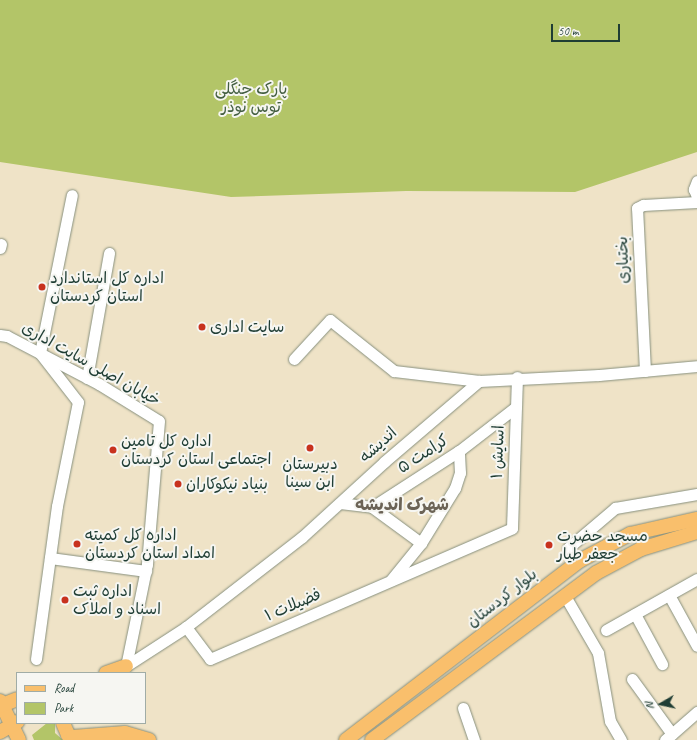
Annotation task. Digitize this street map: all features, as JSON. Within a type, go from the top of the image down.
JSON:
[{"type":"main road","name":"بلوار کردستان","points":[[346,740],[579,560],[630,534],[697,519]]},
{"type":"main road","points":[[372,740],[565,596],[625,556],[656,544],[697,532]]},
{"type":"main road","name":"اندیشه","points":[[109,672],[126,666]]},
{"type":"main road","name":"اندیشه","points":[[115,672],[126,666]]},
{"type":"main road","points":[[16,699],[1,704],[15,723],[20,740]]},
{"type":"main road","points":[[0,732],[15,723]]},
{"type":"main road","points":[[63,724],[68,735],[73,737],[125,733],[149,740]]},
{"type":"main road","points":[[111,740],[127,740]]},
{"type":"street","points":[[697,181],[694,189],[697,197]]},
{"type":"street","points":[[36,659],[57,506],[78,402],[40,353],[72,195]]},
{"type":"street","name":"بختیاری","points":[[645,371],[637,208],[644,205],[697,202]]},
{"type":"street","points":[[87,378],[109,253]]},
{"type":"street","points":[[294,359],[330,320],[394,371],[479,380],[645,371],[697,366]]},
{"type":"street","name":"خیابان اصلی سایت اداری","points":[[0,335],[7,336],[87,378],[159,421],[146,571],[126,666]]},
{"type":"street","name":"اسایش ۱","points":[[512,528],[517,378]]},
{"type":"street","name":"اندیشه","points":[[126,666],[186,627],[302,537],[384,462],[479,380]]},
{"type":"street","name":"کرامت ۵","points":[[372,507],[459,451],[516,407]]},
{"type":"street","name":"فضیلات ۱","points":[[389,582],[421,543],[455,488],[460,473],[459,451]]},
{"type":"street","points":[[568,548],[616,508],[697,494]]},
{"type":"street","points":[[340,503],[372,507],[421,543]]},
{"type":"street","name":"فضیلات ۱","points":[[186,627],[210,658],[512,528]]},
{"type":"street","points":[[50,558],[146,571]]},
{"type":"street","points":[[606,630],[697,578]]},
{"type":"street","points":[[669,595],[697,646]]},
{"type":"street","points":[[565,596],[598,653],[610,721],[621,740]]},
{"type":"street","points":[[635,614],[662,664]]},
{"type":"street","points":[[632,679],[669,737],[697,712]]},
{"type":"street","points":[[463,708],[474,740]]},
{"type":"green space","name":"پارک جنگلی توس نوذر","points":[[0,0],[697,0],[697,152],[575,192],[406,191],[231,197],[0,162]]},
{"type":"green space","points":[[46,724],[55,724],[55,733],[63,740],[34,740],[32,735]]},
{"type":"place","name":"اداره کل استاندارد استان کردستان","points":[[42,287]]},
{"type":"place","name":"سایت اداری","points":[[202,327]]},
{"type":"place","name":"دبیرستان ابن سینا","points":[[310,448]]},
{"type":"place","name":"اداره کل تامین اجتماعی استان کردستان","points":[[113,450]]},
{"type":"place","name":"بنیاد نیکوکاران","points":[[178,484]]},
{"type":"place","name":"اداره کل کمیته امداد استان کردستان","points":[[77,544]]},
{"type":"place","name":"مسجد حضرت جعفر طیار","points":[[549,545]]},
{"type":"place","name":"اداره ثبت اسناد و املاک","points":[[65,600]]},
{"type":"district","name":"شهرک اندیشه","points":[[402,505]]}]
